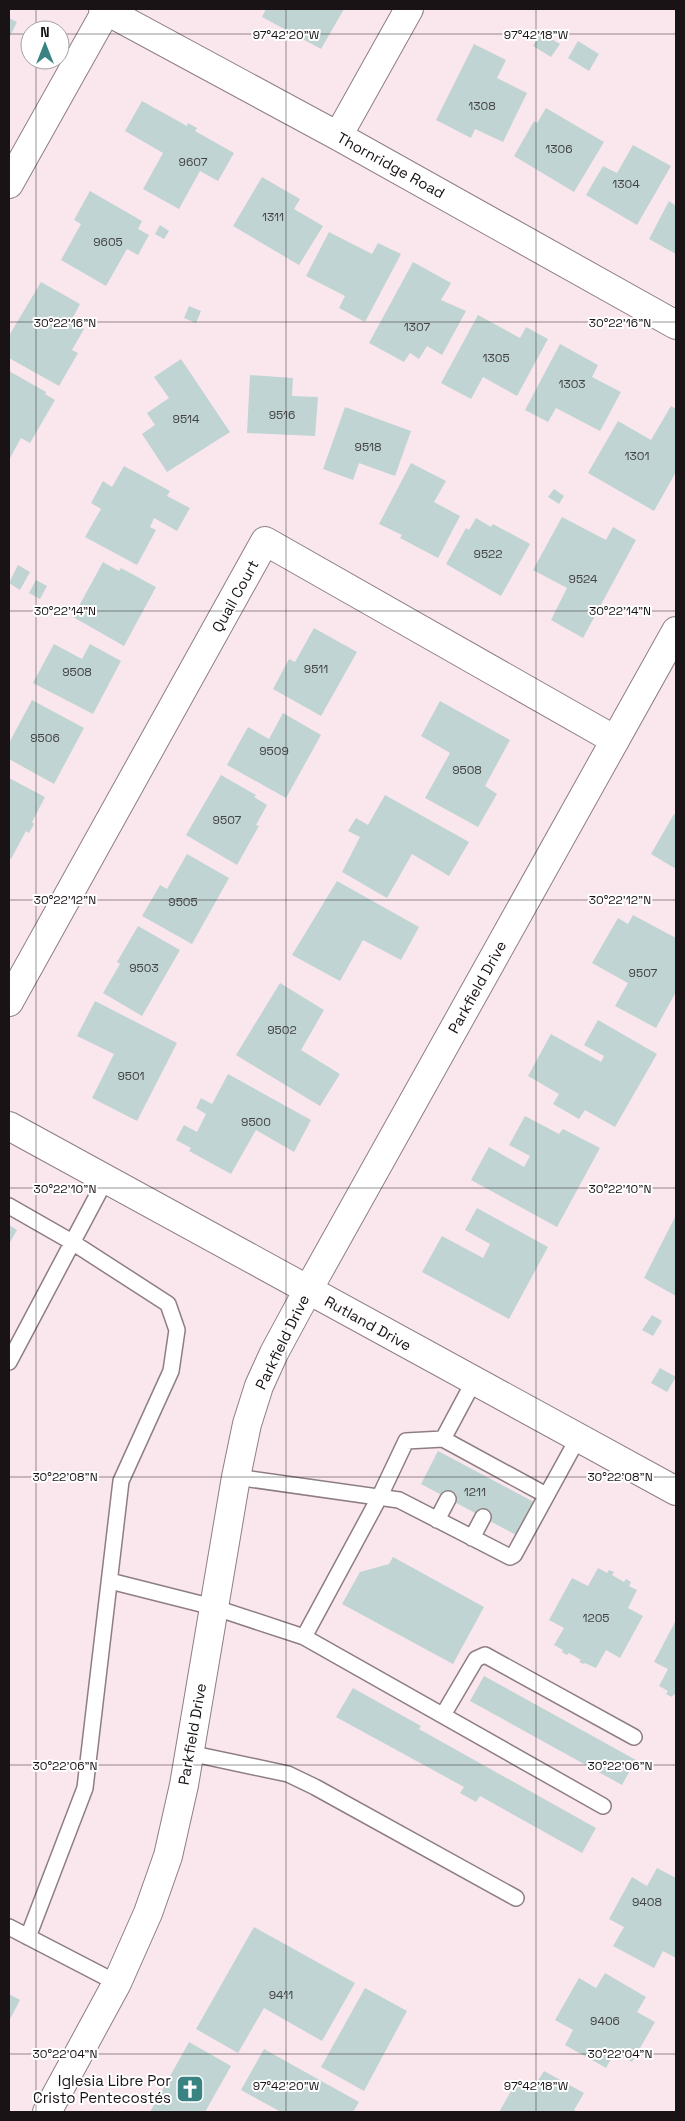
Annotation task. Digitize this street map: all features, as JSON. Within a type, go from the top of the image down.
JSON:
[{"type":"street","points":[[338,136],[409,9]]},
{"type":"street","points":[[9,184],[105,10]]},
{"type":"street","name":"Thornridge Road","points":[[105,10],[338,136],[676,325]]},
{"type":"street","name":"Quail Court","points":[[9,1002],[265,541],[615,740]]},
{"type":"street","name":"Parkfield Drive","points":[[47,2112],[117,1983],[148,1913],[168,1856],[189,1753],[236,1477],[247,1424],[259,1386],[274,1353],[308,1290],[676,631]]},
{"type":"street","name":"Rutland Drive","points":[[9,1126],[676,1491]]},
{"type":"lane","points":[[9,1362],[106,1179]]},
{"type":"lane","points":[[9,1206],[72,1242],[168,1304],[177,1330],[171,1371],[121,1481],[85,1788],[28,1937]]},
{"type":"lane","points":[[443,1439],[474,1381]]},
{"type":"lane","points":[[236,1477],[399,1500],[510,1557],[514,1555],[578,1438]]},
{"type":"lane","points":[[304,1637],[379,1498],[406,1442],[443,1439],[469,1461],[504,1479],[546,1495]]},
{"type":"lane","points":[[437,1520],[448,1499]]},
{"type":"lane","points":[[472,1538],[484,1517]]},
{"type":"lane","points":[[110,1581],[213,1607],[304,1637],[603,1806]]},
{"type":"lane","points":[[443,1715],[476,1659],[485,1656],[634,1737]]},
{"type":"lane","points":[[189,1753],[288,1774],[516,1898]]},
{"type":"lane","points":[[9,1927],[117,1983]]},
{"type":"building","points":[[266,9],[344,9],[321,49],[262,17]]},
{"type":"building","points":[[9,18],[17,22],[9,38]]},
{"type":"building","points":[[541,33],[560,44],[551,57],[533,46]]},
{"type":"building","points":[[578,41],[599,54],[589,71],[568,58]]},
{"type":"building","points":[[474,44],[506,60],[497,78],[527,93],[503,142],[475,129],[471,138],[436,120]]},
{"type":"building","points":[[142,101],[187,126],[188,123],[197,128],[195,131],[234,153],[218,181],[200,171],[179,209],[143,189],[163,153],[125,131]]},
{"type":"building","points":[[546,108],[604,142],[574,192],[514,156],[534,121],[537,123]]},
{"type":"building","points":[[633,145],[671,166],[637,225],[586,195],[603,166],[617,173]]},
{"type":"building","points":[[262,177],[300,199],[294,209],[323,226],[299,265],[233,226]]},
{"type":"building","points":[[90,191],[142,221],[138,229],[149,235],[138,255],[127,249],[106,286],[61,260],[81,224],[74,220]]},
{"type":"building","points":[[669,201],[676,206],[676,254],[649,239]]},
{"type":"building","points":[[160,225],[169,231],[164,239],[155,234]]},
{"type":"building","points":[[329,232],[372,254],[378,243],[401,254],[365,322],[339,308],[345,296],[306,276]]},
{"type":"building","points":[[413,262],[451,283],[441,300],[466,311],[442,355],[427,346],[419,359],[410,353],[404,362],[369,343]]},
{"type":"building","points":[[41,282],[80,304],[71,321],[84,329],[72,350],[78,353],[59,386],[9,358],[10,334]]},
{"type":"building","points":[[189,306],[201,311],[196,323],[184,318]]},
{"type":"building","points":[[478,315],[520,338],[526,327],[548,339],[517,396],[483,377],[471,399],[441,383]]},
{"type":"building","points":[[560,344],[598,365],[592,377],[621,392],[600,431],[556,408],[548,422],[525,410]]},
{"type":"building","points":[[181,359],[230,432],[167,472],[142,434],[155,425],[147,413],[169,398],[154,377]]},
{"type":"building","points":[[9,371],[46,392],[45,394],[55,400],[30,443],[21,438],[9,460]]},
{"type":"building","points":[[250,375],[293,378],[292,396],[318,397],[315,436],[247,433]]},
{"type":"building","points":[[671,406],[676,409],[676,472],[654,511],[588,473],[618,421],[651,440]]},
{"type":"building","points":[[345,407],[411,431],[395,476],[359,463],[353,480],[323,469]]},
{"type":"building","points":[[411,463],[446,481],[434,502],[460,516],[438,558],[400,538],[402,535],[379,524]]},
{"type":"building","points":[[124,466],[170,491],[167,496],[190,508],[177,531],[154,518],[150,527],[156,530],[137,565],[85,537],[101,509],[91,503],[103,481],[112,487]]},
{"type":"building","points":[[554,489],[564,496],[559,504],[548,497]]},
{"type":"building","points":[[562,517],[606,540],[613,527],[636,540],[583,638],[551,620],[567,588],[533,570]]},
{"type":"building","points":[[476,518],[491,527],[493,524],[530,544],[501,596],[446,564],[466,528],[469,530]]},
{"type":"building","points":[[103,562],[119,571],[121,568],[156,587],[124,646],[73,617]]},
{"type":"building","points":[[18,565],[30,572],[20,590],[9,583]]},
{"type":"building","points":[[36,580],[47,586],[40,599],[29,593]]},
{"type":"building","points":[[314,628],[357,652],[321,716],[273,689],[289,659],[295,662]]},
{"type":"building","points":[[54,644],[82,659],[90,644],[121,661],[93,714],[33,683]]},
{"type":"building","points":[[32,700],[84,728],[54,784],[9,759],[9,743]]},
{"type":"building","points":[[440,701],[510,740],[485,786],[497,794],[478,827],[425,798],[450,753],[421,736]]},
{"type":"building","points":[[283,713],[321,735],[286,798],[227,765],[248,727],[269,739]]},
{"type":"building","points":[[221,775],[256,795],[254,797],[267,805],[256,825],[259,826],[237,865],[186,835]]},
{"type":"building","points":[[9,778],[45,797],[32,822],[34,824],[29,833],[26,831],[11,859],[9,857]]},
{"type":"building","points":[[385,795],[469,842],[449,876],[412,854],[387,898],[342,872],[360,837],[348,831],[356,818],[368,825]]},
{"type":"building","points":[[674,814],[676,816],[676,869],[651,854]]},
{"type":"building","points":[[187,854],[229,878],[192,944],[142,916],[160,885],[167,889]]},
{"type":"building","points":[[337,881],[419,927],[401,960],[363,940],[340,981],[292,955]]},
{"type":"building","points":[[633,915],[676,938],[676,992],[656,1028],[615,1006],[628,983],[592,963],[618,918],[628,924]]},
{"type":"building","points":[[138,926],[180,950],[142,1016],[103,993],[120,964],[117,962]]},
{"type":"building","points":[[280,983],[324,1010],[301,1050],[340,1074],[320,1106],[236,1055]]},
{"type":"building","points":[[95,1001],[177,1043],[137,1121],[92,1098],[114,1054],[77,1036]]},
{"type":"building","points":[[598,1020],[657,1054],[615,1127],[585,1110],[579,1119],[553,1104],[559,1094],[528,1076],[551,1034],[601,1062],[604,1056],[584,1045]]},
{"type":"building","points":[[228,1074],[311,1120],[294,1152],[256,1130],[231,1174],[189,1151],[191,1148],[176,1140],[184,1125],[197,1132],[206,1114],[196,1108],[201,1098],[212,1104]]},
{"type":"building","points":[[525,1116],[559,1134],[563,1129],[600,1148],[557,1227],[471,1180],[489,1147],[524,1167],[530,1156],[509,1145]]},
{"type":"building","points":[[477,1208],[548,1247],[509,1319],[422,1272],[442,1236],[483,1258],[490,1244],[465,1230]]},
{"type":"building","points":[[676,1215],[676,1296],[644,1278]]},
{"type":"building","points":[[9,1225],[17,1230],[9,1244]]},
{"type":"building","points":[[652,1315],[662,1321],[653,1336],[642,1330]]},
{"type":"building","points":[[660,1368],[676,1377],[667,1392],[651,1383]]},
{"type":"building","points":[[438,1451],[534,1502],[516,1535],[421,1484]]},
{"type":"building","points":[[393,1557],[484,1607],[453,1664],[342,1604],[360,1572],[389,1564]]},
{"type":"building","points":[[598,1568],[607,1573],[609,1570],[614,1572],[612,1575],[624,1582],[626,1579],[631,1582],[629,1586],[637,1590],[628,1608],[643,1616],[620,1658],[606,1650],[596,1668],[579,1662],[581,1660],[569,1653],[567,1655],[562,1652],[563,1650],[554,1645],[564,1628],[549,1620],[572,1578],[588,1586]]},
{"type":"building","points":[[676,1620],[676,1696],[674,1694],[672,1697],[666,1694],[668,1691],[659,1686],[668,1669],[654,1662]]},
{"type":"building","points":[[484,1676],[636,1760],[622,1785],[470,1701]]},
{"type":"building","points":[[353,1688],[421,1726],[419,1729],[596,1828],[582,1853],[480,1796],[476,1802],[460,1793],[464,1787],[336,1717]]},
{"type":"building","points":[[657,1868],[676,1878],[676,1958],[663,1951],[654,1968],[613,1946],[624,1927],[609,1919],[632,1877],[647,1886]]},
{"type":"building","points":[[254,1927],[355,1983],[322,2041],[264,2008],[238,2053],[196,2029]]},
{"type":"building","points":[[605,1973],[646,1997],[637,2012],[655,2022],[632,2062],[615,2052],[606,2068],[565,2045],[573,2030],[555,2020],[579,1978],[596,1988]]},
{"type":"building","points":[[365,1988],[407,2011],[364,2091],[321,2067]]},
{"type":"building","points":[[9,1994],[20,2000],[9,2021]]},
{"type":"building","name":"Iglesia Libre Por Cristo Pentecostés","points":[[189,2042],[231,2066],[205,2112],[150,2112]]},
{"type":"building","points":[[264,2049],[359,2102],[353,2112],[281,2112],[241,2090]]},
{"type":"building","points":[[544,2071],[584,2093],[574,2110],[578,2112],[499,2112],[518,2079],[533,2088]]},
{"type":"place","name":"Iglesia Libre Por Cristo Pentecostés","points":[[190,2089]]}]
